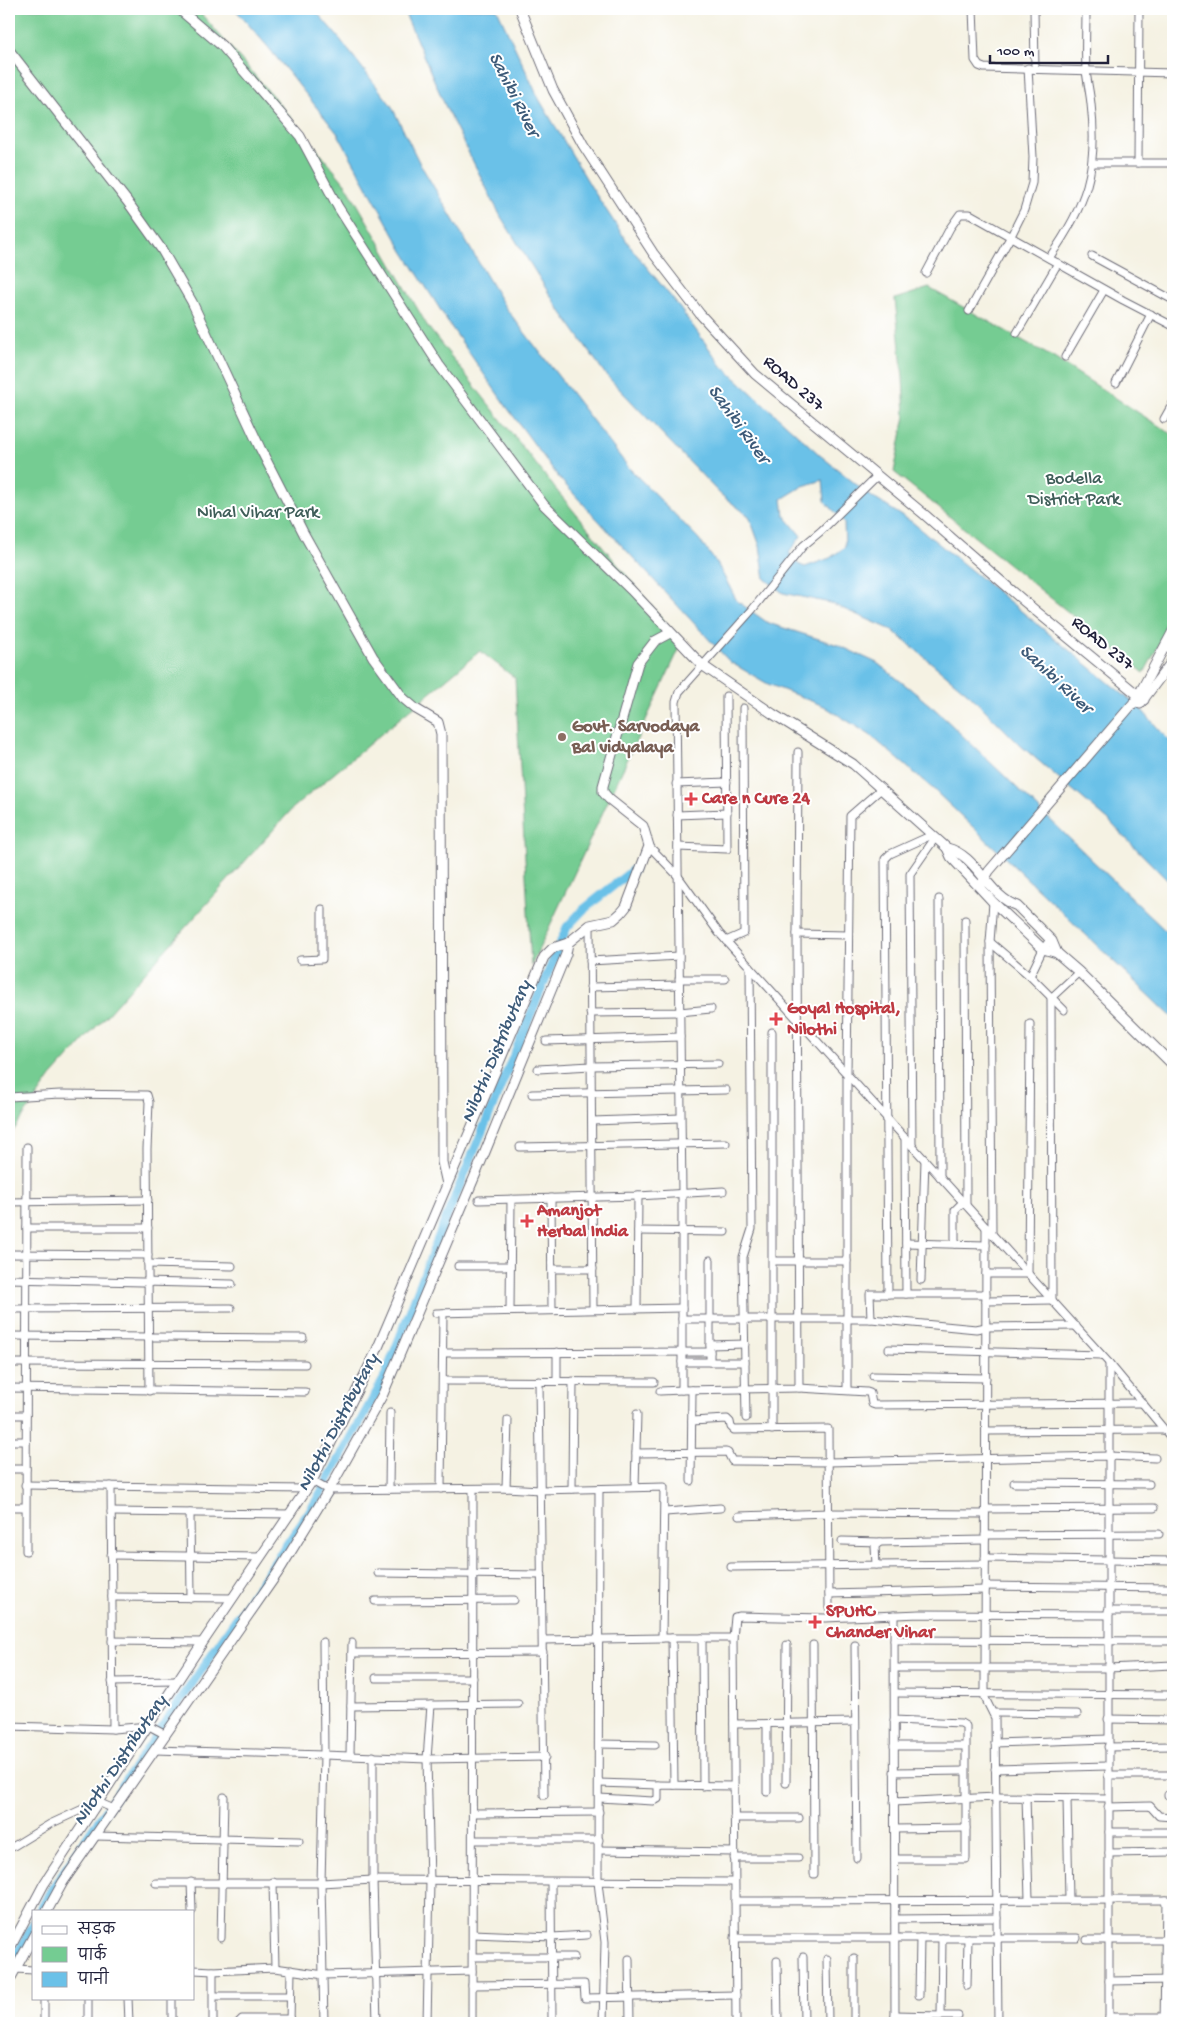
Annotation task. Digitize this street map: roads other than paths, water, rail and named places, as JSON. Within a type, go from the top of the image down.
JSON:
[{"type":"street","points":[[179,9],[222,46],[300,136],[338,207],[442,370],[536,496],[631,590],[702,665],[773,714],[853,764],[947,848],[951,858],[983,884],[1017,906]]},
{"type":"street","name":"ROAD 237","points":[[520,9],[553,90],[583,145],[659,260],[700,314],[755,374],[1140,699]]},
{"type":"street","points":[[973,9],[974,60],[978,66],[984,68],[1173,74]]},
{"type":"street","points":[[969,311],[1024,210],[1032,182],[1031,68],[1034,9]]},
{"type":"street","points":[[1049,258],[1075,218],[1082,202],[1092,163],[1092,119],[1086,70],[1086,9]]},
{"type":"street","points":[[1138,163],[1139,9]]},
{"type":"street","points":[[9,50],[127,201],[162,250],[192,302],[260,448],[373,657],[403,698],[416,709],[438,722],[441,734],[442,1162],[447,1184]]},
{"type":"street","points":[[1092,163],[1173,163]]},
{"type":"street","points":[[926,273],[950,228],[960,214],[970,214],[1104,290],[1173,326]]},
{"type":"street","points":[[1092,256],[1173,300]]},
{"type":"street","points":[[1017,333],[1058,263]]},
{"type":"street","points":[[1065,357],[1104,290]]},
{"type":"street","points":[[1116,383],[1151,314]]},
{"type":"street","points":[[1164,419],[1173,403]]},
{"type":"street","points":[[682,1390],[682,1193],[676,702],[679,692],[702,665],[713,656],[803,546],[877,476]]},
{"type":"street","points":[[1140,699],[1173,631]]},
{"type":"street","points":[[670,633],[655,641],[638,663],[603,786],[603,792],[643,826],[649,846],[678,876],[726,941],[1076,1326],[1173,1440]]},
{"type":"street","points":[[1166,645],[1173,652]]},
{"type":"street","points":[[983,884],[991,872],[1172,664],[1160,656]]},
{"type":"street","points":[[678,847],[727,849],[726,696]]},
{"type":"street","points":[[726,941],[744,933],[743,708]]},
{"type":"street","points":[[798,752],[799,1388]]},
{"type":"street","points":[[676,784],[726,782]]},
{"type":"street","points":[[847,1390],[847,1074],[850,816],[880,789]]},
{"type":"street","points":[[677,815],[727,813]]},
{"type":"street","points":[[888,1294],[885,859],[890,854],[934,836]]},
{"type":"street","points":[[912,1146],[910,874],[934,836]]},
{"type":"street","points":[[9,1950],[44,1884],[152,1727],[177,1681],[260,1557],[312,1485],[376,1352],[544,957],[553,948],[566,944],[590,925],[613,920],[626,907],[649,846]]},
{"type":"street","points":[[991,872],[994,881],[1055,945],[1057,953]]},
{"type":"street","points":[[983,884],[993,902],[1043,949],[1057,953],[1079,972],[1173,1065]]},
{"type":"street","points":[[939,899],[940,1177]]},
{"type":"street","points":[[992,1234],[990,942],[993,902]]},
{"type":"street","points":[[300,960],[322,960],[322,909]]},
{"type":"street","points":[[964,1204],[965,920]]},
{"type":"street","points":[[590,925],[593,1309]]},
{"type":"street","points":[[797,934],[848,935]]},
{"type":"street","points":[[1030,976],[1043,949],[1050,940]]},
{"type":"street","points":[[990,942],[1030,976],[1064,1010]]},
{"type":"street","points":[[48,1910],[63,1882],[155,1750],[164,1733],[279,1570],[386,1385],[489,1143],[566,954],[566,944]]},
{"type":"street","points":[[590,960],[679,956]]},
{"type":"street","points":[[746,1418],[743,1257],[752,1228],[750,967]]},
{"type":"street","points":[[1052,1300],[1051,998],[1079,972]]},
{"type":"street","points":[[590,987],[724,979]]},
{"type":"street","points":[[590,1013],[680,1012],[711,1009]]},
{"type":"street","points":[[1028,1274],[1030,1024]]},
{"type":"street","points":[[772,1032],[772,1430]]},
{"type":"street","points":[[546,1041],[680,1037]]},
{"type":"street","points":[[538,1070],[591,1066],[718,1064]]},
{"type":"street","points":[[532,1094],[726,1090]]},
{"type":"street","points":[[9,1097],[60,1094],[147,1095],[149,1102],[149,1391]]},
{"type":"street","points":[[592,1121],[680,1118]]},
{"type":"street","points":[[905,1138],[906,1294]]},
{"type":"street","points":[[520,1147],[726,1142]]},
{"type":"street","points":[[26,1551],[27,1147]]},
{"type":"street","points":[[922,1280],[925,1160]]},
{"type":"street","points":[[480,1200],[638,1196],[723,1191]]},
{"type":"street","points":[[637,1309],[638,1196]]},
{"type":"street","points":[[551,1198],[552,1310]]},
{"type":"street","points":[[510,1311],[511,1199]]},
{"type":"street","points":[[9,1202],[148,1200]]},
{"type":"street","points":[[955,1244],[955,1210],[964,1204]]},
{"type":"street","points":[[986,1227],[985,1693],[986,1701],[995,1718],[998,2023]]},
{"type":"street","points":[[27,1228],[148,1228]]},
{"type":"street","points":[[638,1231],[725,1232]]},
{"type":"street","points":[[906,1243],[986,1245]]},
{"type":"street","points":[[9,1254],[148,1256]]},
{"type":"street","points":[[710,1260],[710,1362]]},
{"type":"street","points":[[773,1261],[848,1261]]},
{"type":"street","points":[[148,1264],[232,1266]]},
{"type":"street","points":[[458,1266],[510,1266]]},
{"type":"street","points":[[552,1269],[593,1268]]},
{"type":"street","points":[[986,1274],[1028,1274]]},
{"type":"street","points":[[9,1279],[232,1284]]},
{"type":"street","points":[[871,1319],[870,1294],[1052,1300]]},
{"type":"street","points":[[9,1309],[230,1308]]},
{"type":"street","points":[[441,1489],[443,1353],[439,1313],[682,1308]]},
{"type":"street","points":[[682,1319],[871,1319],[976,1329],[986,1327],[1076,1326]]},
{"type":"street","points":[[9,1336],[303,1338]]},
{"type":"street","points":[[443,1353],[682,1352],[745,1344]]},
{"type":"street","points":[[889,1349],[1101,1355]]},
{"type":"street","points":[[557,1352],[557,1381]]},
{"type":"street","points":[[682,1362],[745,1362]]},
{"type":"street","points":[[9,1363],[305,1364]]},
{"type":"street","points":[[1109,1363],[1109,2020],[1164,2020],[1173,2017]]},
{"type":"street","points":[[873,1376],[986,1378]]},
{"type":"street","points":[[443,1381],[654,1382]]},
{"type":"street","points":[[539,1381],[544,1795]]},
{"type":"street","points":[[572,1489],[573,1381]]},
{"type":"street","points":[[9,1388],[304,1392]]},
{"type":"street","points":[[660,1391],[772,1388],[847,1390],[870,1393],[872,1404],[875,1405],[1143,1403]]},
{"type":"street","points":[[691,1481],[692,1390]]},
{"type":"street","points":[[389,1490],[390,1413]]},
{"type":"street","points":[[635,1488],[637,1414]]},
{"type":"street","points":[[9,1415],[26,1415]]},
{"type":"street","points":[[692,1421],[727,1419],[734,1430],[828,1429],[829,1608]]},
{"type":"street","points":[[506,1488],[508,1420]]},
{"type":"street","points":[[986,1431],[1164,1430]]},
{"type":"street","points":[[9,1441],[26,1441]]},
{"type":"street","points":[[636,1453],[726,1452],[732,1461],[828,1462],[985,1457],[1109,1456],[1154,1458]]},
{"type":"street","points":[[9,1468],[26,1468]]},
{"type":"street","points":[[1014,1483],[1108,1482],[1149,1484]]},
{"type":"street","points":[[25,1485],[312,1485],[326,1489],[389,1490],[506,1488],[540,1490],[664,1487],[662,1638]]},
{"type":"street","points":[[111,1486],[113,1729]]},
{"type":"street","points":[[599,1488],[598,1882],[605,1942],[603,2023]]},
{"type":"street","points":[[472,2023],[474,1881],[473,1490]]},
{"type":"street","points":[[9,1507],[25,1507]]},
{"type":"street","points":[[739,1516],[828,1513],[986,1512],[1109,1507],[1154,1508]]},
{"type":"street","points":[[665,1512],[720,1508]]},
{"type":"street","points":[[111,1512],[290,1514]]},
{"type":"street","points":[[190,1512],[191,1598]]},
{"type":"street","points":[[842,1541],[880,1542],[1159,1534]]},
{"type":"street","points":[[876,1566],[875,1546],[880,1542]]},
{"type":"street","points":[[111,1555],[260,1557]]},
{"type":"street","points":[[731,1567],[876,1566],[985,1561],[1173,1561]]},
{"type":"street","points":[[378,1574],[542,1575]]},
{"type":"street","points":[[829,1594],[985,1588],[1173,1588]]},
{"type":"street","points":[[112,1597],[233,1598]]},
{"type":"street","points":[[375,1601],[514,1600]]},
{"type":"street","points":[[736,2023],[733,1638],[735,1617],[984,1616],[1173,1611]]},
{"type":"street","points":[[894,1615],[895,2019],[958,2016]]},
{"type":"street","points":[[672,1638],[674,1786]]},
{"type":"street","points":[[702,1638],[703,1786]]},
{"type":"street","points":[[543,1640],[733,1638]]},
{"type":"street","points":[[894,1640],[1173,1641]]},
{"type":"street","points":[[112,1641],[203,1642]]},
{"type":"street","points":[[323,1642],[324,1755],[321,1882],[324,2023]]},
{"type":"street","points":[[350,1755],[352,1643]]},
{"type":"street","points":[[813,1645],[815,1723],[814,1874]]},
{"type":"street","points":[[855,1645],[857,1858]]},
{"type":"street","points":[[786,1783],[787,1646]]},
{"type":"street","points":[[352,1653],[543,1652]]},
{"type":"street","points":[[895,1668],[1108,1668],[1173,1665]]},
{"type":"street","points":[[376,1678],[473,1678]]},
{"type":"street","points":[[112,1682],[177,1681]]},
{"type":"street","points":[[894,1692],[1173,1694]]},
{"type":"street","points":[[351,1706],[518,1704]]},
{"type":"street","points":[[428,2023],[430,1880],[427,1759],[431,1705]]},
{"type":"street","points":[[993,1713],[1077,1714]]},
{"type":"street","points":[[1108,1719],[1173,1720]]},
{"type":"street","points":[[894,1720],[964,1723],[966,1798],[966,1859],[895,1859]]},
{"type":"street","points":[[734,1724],[855,1722]]},
{"type":"street","points":[[767,1724],[767,1792]]},
{"type":"street","points":[[9,1726],[113,1729],[152,1727],[164,1733]]},
{"type":"street","points":[[995,1743],[1108,1743],[1173,1746]]},
{"type":"street","points":[[599,1744],[655,1744]]},
{"type":"street","points":[[894,1746],[965,1746]]},
{"type":"street","points":[[155,1750],[427,1759],[545,1757]]},
{"type":"street","points":[[373,1756],[373,1880],[377,2023]]},
{"type":"street","points":[[995,1769],[1108,1766]]},
{"type":"street","points":[[894,1772],[965,1771]]},
{"type":"street","points":[[1108,1775],[1173,1775]]},
{"type":"street","points":[[599,1782],[674,1786],[734,1786]]},
{"type":"street","points":[[599,1798],[653,1801],[658,1799],[658,1785]]},
{"type":"street","points":[[221,1938],[224,1797]]},
{"type":"street","points":[[894,1802],[996,1797],[1108,1798]]},
{"type":"street","points":[[1026,1797],[1029,1899]]},
{"type":"street","points":[[1067,1798],[1069,1900]]},
{"type":"street","points":[[9,1849],[50,1824],[101,1802],[113,1808]]},
{"type":"street","points":[[1108,1807],[1150,1806],[1159,1816],[1173,1817]]},
{"type":"street","points":[[474,1813],[599,1812]]},
{"type":"street","points":[[734,1818],[799,1818]]},
{"type":"street","points":[[895,1829],[966,1828]]},
{"type":"street","points":[[1109,1832],[1173,1832]]},
{"type":"street","points":[[95,1836],[300,1841]]},
{"type":"street","points":[[474,1840],[599,1840]]},
{"type":"street","points":[[599,1850],[798,1858]]},
{"type":"street","points":[[1109,1853],[1173,1852]]},
{"type":"street","points":[[156,1883],[373,1880],[734,1882]]},
{"type":"street","points":[[191,1882],[192,1910]]},
{"type":"street","points":[[273,1882],[275,1968]]},
{"type":"street","points":[[551,1882],[552,2023]]},
{"type":"street","points":[[735,1900],[1170,1900],[1164,2020]]},
{"type":"street","points":[[896,1919],[997,1918]]},
{"type":"street","points":[[473,1934],[552,1937],[587,1935]]},
{"type":"street","points":[[735,1938],[1077,1938]]},
{"type":"street","points":[[919,1995],[920,1938]]},
{"type":"street","points":[[941,2016],[942,1938]]},
{"type":"street","points":[[968,1938],[968,1986]]},
{"type":"street","points":[[9,1981],[32,1939]]},
{"type":"street","points":[[1087,1940],[1169,1940]]},
{"type":"street","points":[[473,1958],[574,1957]]},
{"type":"street","points":[[802,1957],[804,2023]]},
{"type":"street","points":[[854,1958],[854,2023]]},
{"type":"street","points":[[629,1959],[630,2023]]},
{"type":"street","points":[[827,1959],[828,2023]]},
{"type":"street","points":[[777,1961],[778,2023]]},
{"type":"street","points":[[195,1970],[275,1968],[324,1975],[377,1972],[472,1971]]},
{"type":"street","points":[[15,1969],[32,1970]]},
{"type":"street","points":[[238,2023],[242,2019],[290,2021],[291,1970]]},
{"type":"street","points":[[213,1971],[213,2023]]},
{"type":"street","points":[[1109,1981],[1173,1980]]},
{"type":"street","points":[[472,1985],[552,1986],[584,1984],[585,1998],[736,1995]]},
{"type":"street","points":[[214,1996],[290,1996]]},
{"type":"street","points":[[44,2000],[44,2023]]},
{"type":"street","points":[[88,2000],[88,2023]]},
{"type":"street","points":[[128,2000],[129,2023]]},
{"type":"street","points":[[172,2000],[172,2023]]},
{"type":"water","points":[[235,9],[314,9],[391,105],[419,162],[505,307],[629,468],[698,538],[718,565],[737,601],[768,623],[838,645],[877,663],[937,711],[1173,938],[1173,1018],[932,788],[870,735],[824,706],[768,684],[730,662],[560,479],[452,328],[403,251],[338,134]]},
{"type":"water","name":"Sahibi River","points":[[403,9],[497,9],[539,99],[593,190],[632,249],[676,303],[722,366],[821,456],[872,497],[912,522],[1140,708],[1173,745],[1173,886],[1108,820],[1020,745],[969,694],[892,630],[830,603],[783,593],[765,579],[760,546],[749,516],[720,494],[606,375],[555,303],[501,217],[448,112]],"holes":[[[823,480],[825,501],[844,522],[845,547],[830,558],[805,567],[798,564],[789,553],[801,536],[784,515],[782,499],[803,486]]]},
{"type":"waterway","name":"Nilothi Distributary","points":[[41,1910],[50,1892],[315,1503],[384,1379],[440,1233],[567,927],[583,910],[633,870]]},
{"type":"waterway","name":"Nilothi Distributary","points":[[9,1969],[32,1927]]},
{"type":"place","name":"Govt. Sarvodaya Bal vidyalaya","points":[[562,737]]},
{"type":"place","name":"Care n Cure 24","points":[[691,799]]},
{"type":"place","name":"Goyal Hospital, Nilothi","points":[[776,1019]]},
{"type":"place","name":"Amanjot Herbal India","points":[[527,1221]]},
{"type":"place","name":"SPUHC Chander Vihar","points":[[815,1622]]},
{"type":"park label","name":"Bodella District Park","points":[[1074,489]]},
{"type":"park label","name":"Nihal Vihar Park","points":[[258,513]]}]
